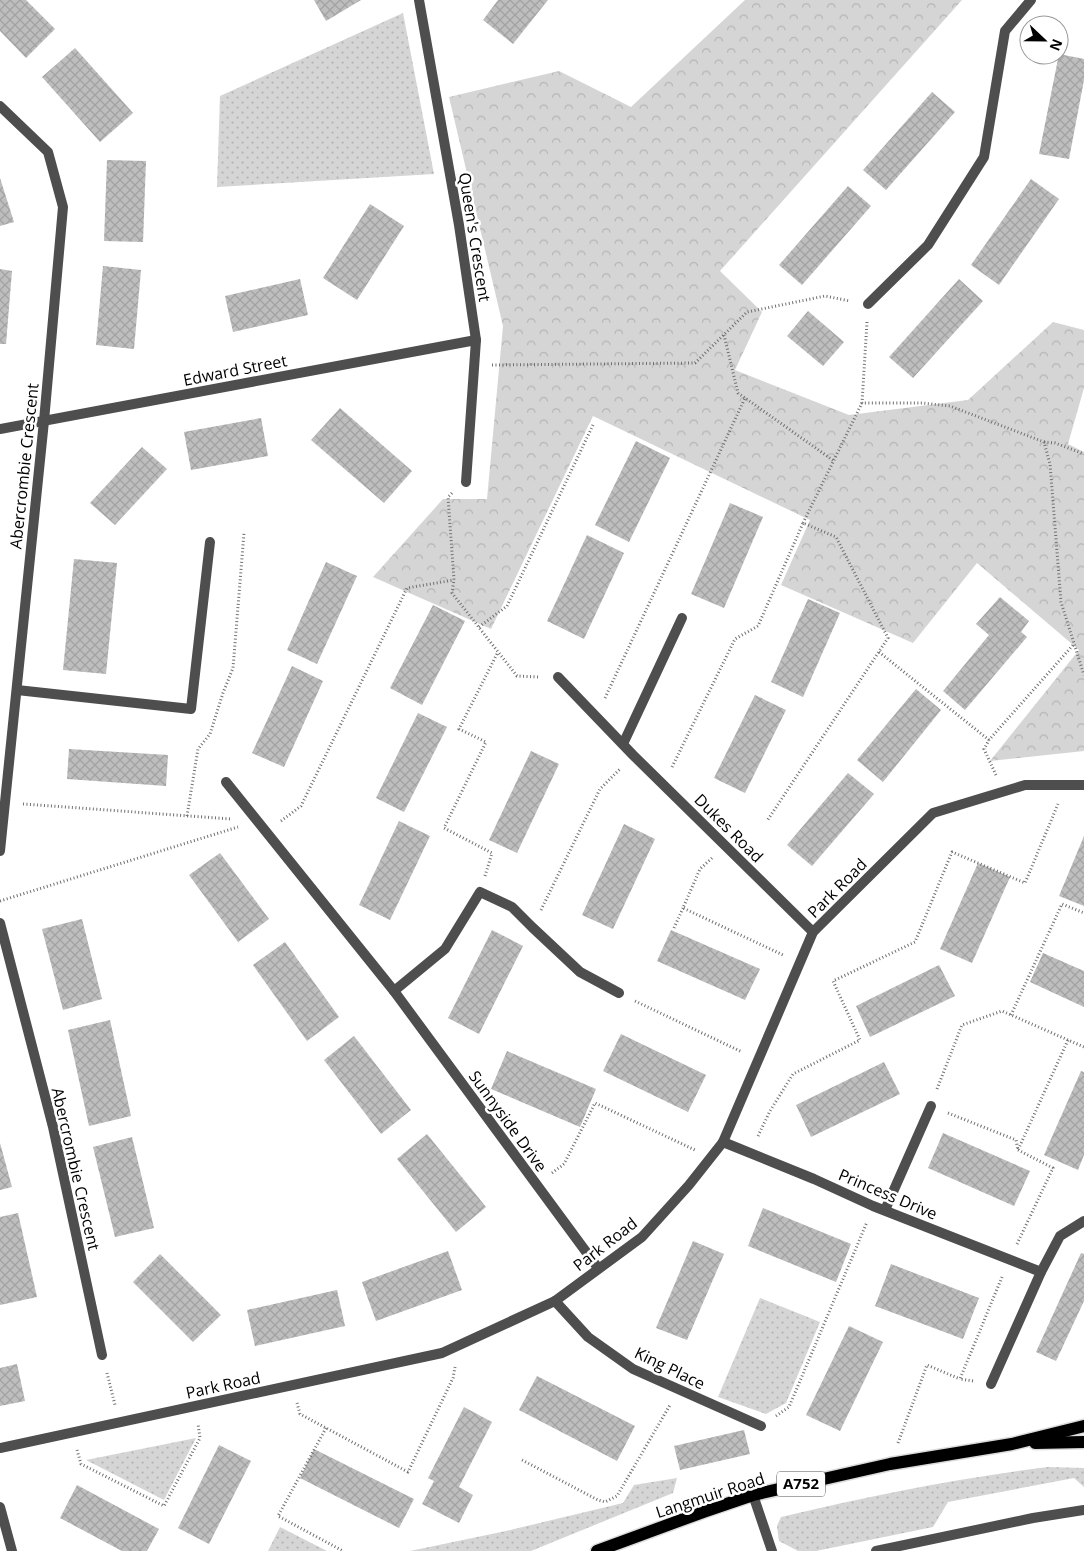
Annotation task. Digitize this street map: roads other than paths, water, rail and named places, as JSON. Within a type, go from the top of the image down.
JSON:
[{"type":"main road","name":"Langmuir Road","points":[[597,1551],[703,1512],[753,1496],[890,1464],[1012,1444],[1084,1426]]},
{"type":"main road","name":"Langmuir Road","points":[[1012,1444],[1084,1442]]},
{"type":"street","name":"Queen's Crescent","points":[[419,0],[459,225],[476,340],[466,482]]},
{"type":"street","points":[[868,304],[928,245],[984,157],[1005,31],[1032,0]]},
{"type":"street","name":"Abercrombie Crescent","points":[[0,106],[48,152],[64,207],[0,851]]},
{"type":"street","name":"Edward Street","points":[[0,429],[476,340]]},
{"type":"street","points":[[17,690],[191,709],[210,542]]},
{"type":"street","points":[[623,744],[682,618]]},
{"type":"street","name":"Dukes Road","points":[[558,677],[633,755],[813,932]]},
{"type":"street","name":"Sunnyside Drive","points":[[226,782],[394,991],[598,1268]]},
{"type":"street","name":"Park Road","points":[[0,1448],[442,1353],[555,1301],[642,1237],[689,1185],[723,1142],[813,932],[933,813],[1025,785],[1084,785]]},
{"type":"street","points":[[394,991],[445,949],[480,892],[512,907],[580,972],[619,993]]},
{"type":"street","name":"Abercrombie Crescent","points":[[0,923],[53,1127],[102,1355]]},
{"type":"street","points":[[885,1210],[931,1106]]},
{"type":"street","name":"Princess Drive","points":[[723,1142],[874,1206],[1041,1272]]},
{"type":"street","points":[[991,1384],[1041,1272],[1060,1236],[1084,1221]]},
{"type":"street","name":"King Place","points":[[555,1301],[588,1337],[633,1369],[761,1426]]},
{"type":"street","points":[[753,1496],[772,1551]]},
{"type":"street","points":[[0,1506],[12,1551]]},
{"type":"street","points":[[876,1551],[1033,1518],[1084,1510]]}]
